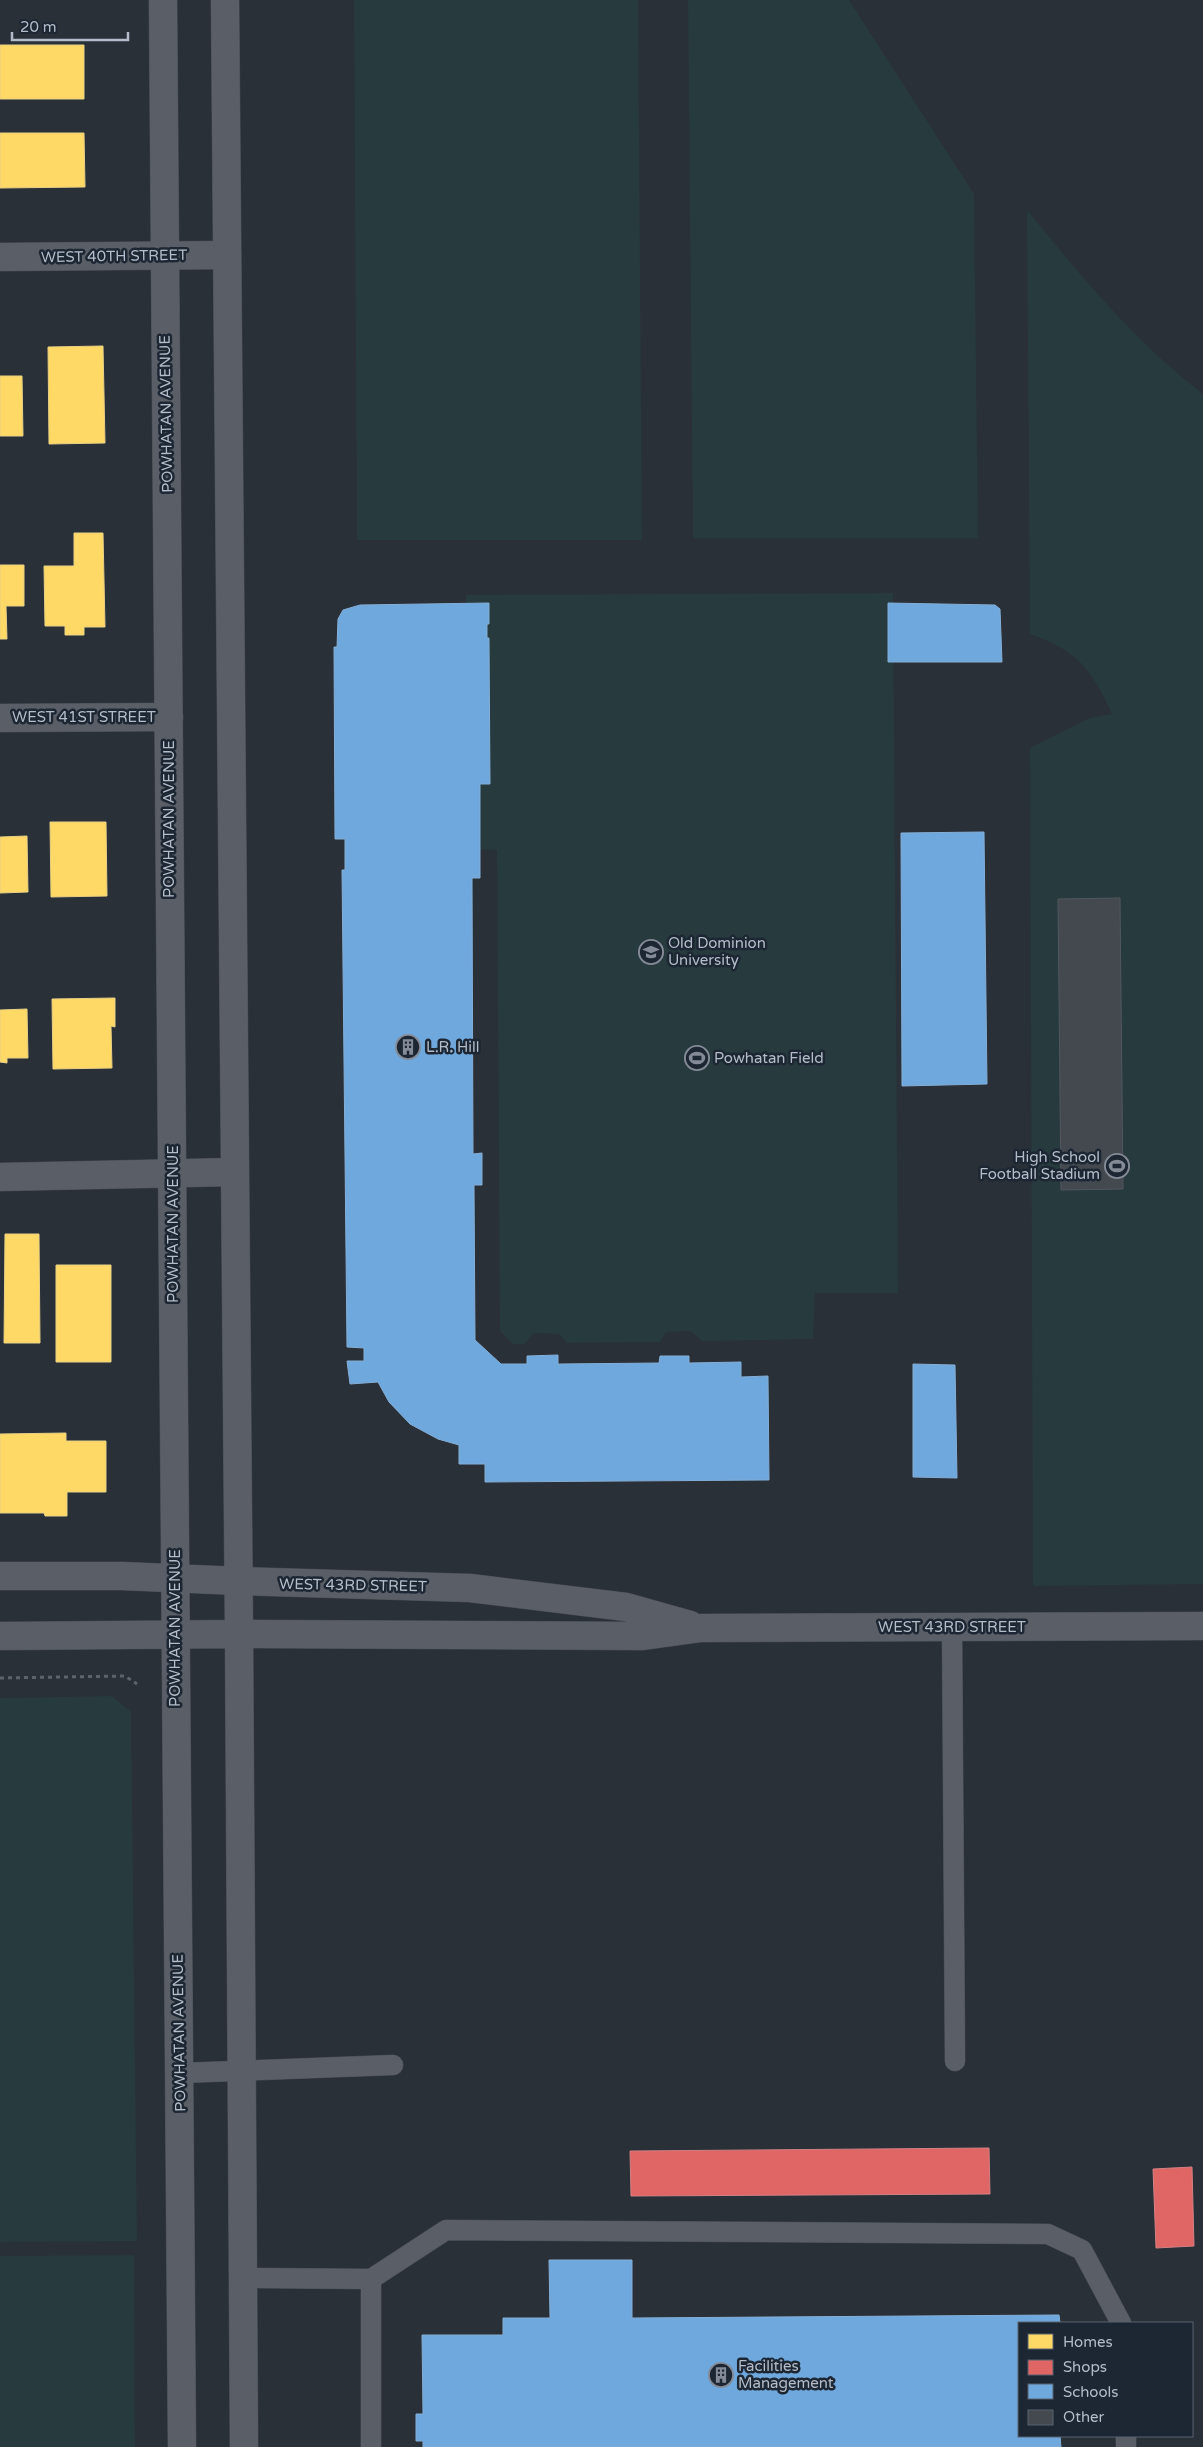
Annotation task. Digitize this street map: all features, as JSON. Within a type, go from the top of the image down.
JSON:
[{"type":"street","name":"POWHATAN AVENUE","points":[[163,0],[182,2447]]},
{"type":"street","points":[[225,0],[234,1172],[240,1634],[244,2447]]},
{"type":"street","name":"WEST 40TH STREET","points":[[0,257],[227,255]]},
{"type":"street","name":"WEST 41ST STREET","points":[[0,718],[169,717]]},
{"type":"street","points":[[0,1177],[234,1172]]},
{"type":"street","name":"WEST 43RD STREET","points":[[0,1576],[122,1576],[470,1588],[626,1607],[701,1628]]},
{"type":"street","name":"WEST 43RD STREET","points":[[0,1636],[177,1633],[643,1636],[701,1628],[1203,1626]]},
{"type":"lane","points":[[952,1627],[955,2060]]},
{"type":"lane","points":[[180,2073],[394,2065]]},
{"type":"lane","points":[[242,2278],[371,2279],[446,2230],[1048,2234],[1082,2250],[1120,2322]]},
{"type":"lane","points":[[371,2279],[371,2447]]},
{"type":"path","points":[[0,1678],[125,1676],[137,1684]]},
{"type":"green space","points":[[354,0],[638,0],[642,540],[357,540]]},
{"type":"green space","points":[[688,0],[849,0],[974,194],[978,538],[693,538]]},
{"type":"green space","name":"High School Football Stadium","points":[[1027,210],[1088,284],[1154,353],[1203,394],[1203,1584],[1033,1586],[1030,748],[1090,718],[1112,714],[1089,673],[1072,655],[1046,640],[1030,634]]},
{"type":"green space","name":"Powhatan Field","points":[[893,593],[898,1293],[815,1293],[813,1339],[702,1341],[691,1331],[666,1332],[660,1342],[567,1343],[559,1334],[534,1333],[524,1344],[513,1344],[500,1331],[497,850],[465,849],[466,595]]},
{"type":"green space","points":[[112,1696],[131,1712],[137,2241],[0,2242],[0,1698]]},
{"type":"green space","points":[[134,2255],[135,2447],[0,2447],[0,2256]]},
{"type":"building: Homes","points":[[0,45],[84,45],[84,99],[0,99]]},
{"type":"building: Homes","points":[[0,133],[84,133],[85,187],[0,188]]},
{"type":"building: Homes","points":[[103,346],[105,443],[49,444],[48,347]]},
{"type":"building: Homes","points":[[0,376],[22,376],[23,436],[0,436]]},
{"type":"building: Homes","points":[[74,533],[103,533],[105,627],[84,627],[84,635],[65,635],[65,626],[45,626],[44,566],[74,566]]},
{"type":"building: Homes","points":[[0,565],[24,565],[24,606],[6,606],[7,639],[0,639]]},
{"type":"building: Homes","points":[[50,822],[106,822],[107,896],[51,897]]},
{"type":"building: Homes","points":[[27,836],[28,892],[0,893],[0,837]]},
{"type":"building: Homes","points":[[115,998],[115,1027],[111,1026],[112,1068],[53,1069],[52,999]]},
{"type":"building: Homes","points":[[27,1009],[28,1058],[7,1058],[7,1063],[0,1062],[0,1010]]},
{"type":"building: Homes","points":[[5,1234],[39,1234],[40,1343],[4,1343]]},
{"type":"building: Homes","points":[[56,1265],[111,1265],[111,1362],[56,1362]]},
{"type":"building: Homes","points":[[66,1433],[66,1441],[106,1441],[106,1492],[67,1492],[67,1516],[45,1516],[44,1513],[0,1513],[0,1434]]},
{"type":"building: Shops","points":[[989,2148],[990,2194],[631,2196],[630,2151]]},
{"type":"building: Shops","points":[[1192,2167],[1194,2246],[1156,2248],[1153,2169]]},
{"type":"building: Schools","name":"L.R. Hill","points":[[489,603],[487,638],[489,638],[490,784],[480,784],[480,878],[472,878],[473,1154],[482,1153],[482,1185],[474,1185],[475,1340],[501,1364],[527,1364],[527,1356],[558,1355],[558,1364],[659,1363],[660,1356],[689,1356],[689,1363],[741,1362],[741,1377],[768,1376],[769,1480],[485,1482],[485,1464],[459,1464],[459,1445],[438,1439],[410,1424],[389,1402],[378,1382],[350,1384],[347,1361],[364,1361],[364,1348],[347,1347],[342,870],[345,870],[345,839],[335,839],[334,647],[337,647],[338,619],[343,610],[360,605]]},
{"type":"building: Schools","points":[[888,603],[995,605],[1000,609],[1002,662],[888,662]]},
{"type":"building: Schools","points":[[984,832],[987,1084],[902,1086],[901,833]]},
{"type":"building: Schools","points":[[913,1364],[955,1365],[957,1478],[913,1477]]},
{"type":"building: Schools","name":"Facilities Management","points":[[549,2260],[632,2260],[632,2318],[1059,2315],[1060,2322],[1018,2322],[1018,2437],[1060,2437],[1061,2447],[423,2447],[423,2441],[416,2441],[416,2414],[423,2414],[422,2335],[503,2335],[503,2318],[550,2318]]},
{"type":"building: Other","points":[[1120,898],[1123,1189],[1061,1190],[1058,899]]},
{"type":"place","name":"Old Dominion University","points":[[651,952]]},
{"type":"place","name":"L.R. Hill","points":[[408,1047]]},
{"type":"place","name":"Powhatan Field","points":[[697,1058]]},
{"type":"place","name":"High School Football Stadium","points":[[1117,1166]]},
{"type":"place","name":"Facilities Management","points":[[721,2375]]}]
